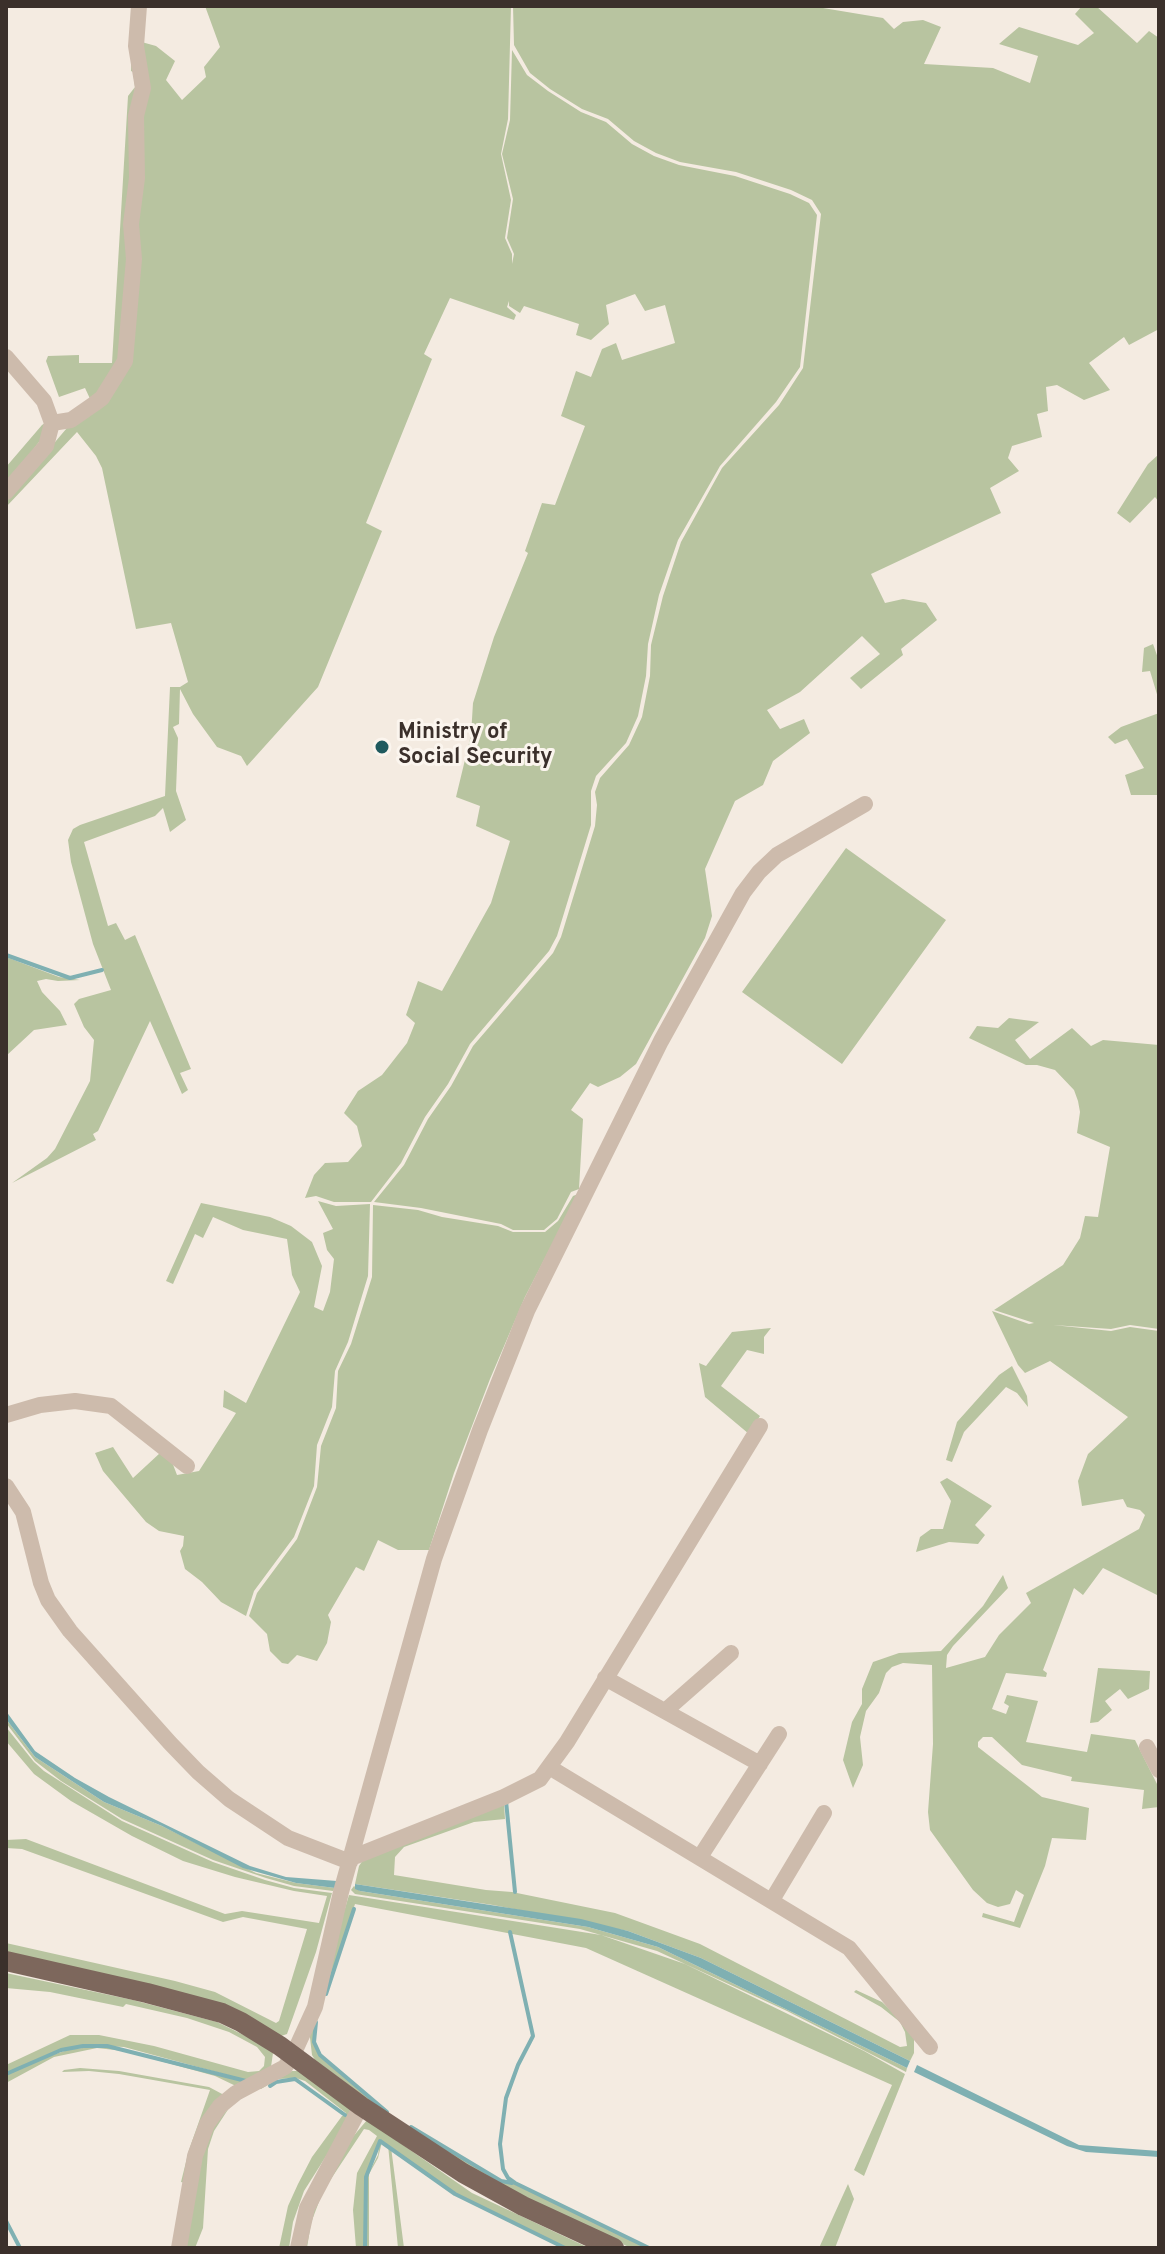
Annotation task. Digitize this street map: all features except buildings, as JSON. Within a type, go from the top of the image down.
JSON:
[{"type":"main road","points":[[6,1961],[222,2013],[293,2055],[361,2106],[463,2173],[523,2206],[614,2248]]},
{"type":"street","points":[[52,423],[71,420],[102,398],[125,361],[134,259],[131,224],[137,178],[136,116],[143,88],[136,46],[139,6]]},
{"type":"street","points":[[6,357],[44,401],[52,423],[46,446],[6,492]]},
{"type":"street","points":[[179,2248],[195,2156],[207,2124],[220,2106],[236,2093],[285,2067],[315,2007],[351,1860],[434,1559],[509,1354],[554,1254],[661,1041],[743,893],[777,855],[865,804]]},
{"type":"street","points":[[6,1415],[40,1405],[75,1401],[111,1406],[187,1466]]},
{"type":"street","points":[[6,1486],[23,1512],[48,1600],[70,1631],[170,1743],[198,1772],[241,1807],[288,1838],[351,1860],[540,1779],[760,1426]]},
{"type":"street","points":[[665,1711],[731,1653]]},
{"type":"street","points":[[605,1678],[760,1764]]},
{"type":"street","points":[[700,1857],[779,1734]]},
{"type":"street","points":[[1147,1747],[1159,1770]]},
{"type":"street","points":[[549,1767],[849,1948],[930,2047]]},
{"type":"street","points":[[772,1900],[824,1813]]},
{"type":"street","points":[[298,2248],[307,2208],[361,2106]]},
{"type":"green space","points":[[205,6],[511,6],[508,119],[501,154],[511,200],[505,238],[512,254],[512,264],[514,254],[507,238],[513,199],[502,154],[510,120],[512,50],[527,75],[548,91],[581,112],[606,122],[632,144],[654,156],[679,165],[735,176],[790,194],[809,203],[817,215],[800,367],[776,402],[720,466],[678,540],[659,595],[648,644],[646,676],[638,716],[626,743],[596,776],[591,791],[591,825],[557,936],[549,951],[470,1044],[401,1163],[371,1202],[334,1202],[316,1196],[305,1198],[314,1175],[325,1163],[348,1162],[362,1146],[357,1126],[344,1113],[358,1091],[382,1075],[407,1043],[415,1023],[406,1015],[418,981],[442,991],[491,903],[510,841],[476,826],[480,806],[456,797],[471,735],[473,703],[494,637],[528,553],[525,551],[542,503],[555,505],[585,426],[561,416],[576,371],[591,377],[602,349],[616,343],[622,360],[675,343],[665,305],[645,311],[635,294],[606,305],[609,324],[591,340],[576,335],[579,324],[524,306],[520,313],[509,306],[509,301],[507,307],[516,315],[514,320],[450,298],[424,354],[432,359],[366,523],[382,531],[318,687],[247,766],[241,756],[217,747],[193,714],[180,689],[179,724],[173,727],[178,738],[176,791],[186,820],[170,832],[163,808],[155,816],[84,842],[108,926],[116,923],[125,940],[135,935],[191,1069],[180,1073],[188,1090],[182,1094],[150,1021],[98,1131],[93,1134],[96,1140],[12,1183],[55,1149],[90,1081],[94,1040],[84,1027],[74,1004],[79,999],[111,990],[93,944],[68,840],[73,829],[80,825],[165,796],[170,687],[180,687],[188,682],[171,623],[136,629],[102,468],[77,432],[6,507],[6,500],[123,368],[138,41],[156,46],[175,61],[166,80],[182,100],[206,77],[204,67],[220,47]]},
{"type":"green space","points":[[513,6],[811,6],[883,18],[894,29],[903,22],[923,20],[941,27],[924,64],[993,68],[1030,83],[1038,56],[999,44],[1019,27],[1078,45],[1094,33],[1075,14],[1082,6],[1096,6],[1137,43],[1149,31],[1159,38],[1159,329],[1129,345],[1124,337],[1089,363],[1110,390],[1084,400],[1057,385],[1046,387],[1048,411],[1037,414],[1042,437],[1012,446],[1008,458],[1019,471],[990,488],[1001,513],[871,574],[885,603],[903,599],[926,603],[937,620],[901,649],[903,655],[861,689],[850,678],[880,654],[862,636],[800,692],[767,710],[780,729],[804,719],[810,733],[773,761],[763,785],[735,801],[705,869],[712,916],[705,938],[636,1064],[620,1077],[598,1087],[590,1083],[571,1110],[583,1119],[579,1189],[571,1192],[557,1219],[544,1230],[513,1230],[501,1224],[374,1202],[404,1165],[473,1046],[553,953],[561,937],[595,826],[595,792],[600,778],[629,745],[642,717],[650,676],[651,645],[681,542],[722,468],[779,405],[803,368],[821,214],[812,200],[791,190],[736,172],[680,162],[656,153],[634,141],[608,119],[582,109],[550,89],[530,73],[514,45]]},
{"type":"green space","points":[[132,32],[136,61],[135,87],[131,71]]},
{"type":"green space","points":[[135,87],[124,360],[92,403],[85,388],[59,397],[46,361],[48,356],[79,355],[79,363],[112,363],[128,96]]},
{"type":"green space","points":[[48,421],[49,429],[6,485],[6,467]]},
{"type":"green space","points":[[1158,455],[1159,502],[1155,497],[1130,523],[1117,513],[1148,464]]},
{"type":"green space","points":[[1153,644],[1159,661],[1159,701],[1150,671],[1142,672],[1144,648]]},
{"type":"green space","points":[[1159,713],[1159,795],[1131,795],[1125,775],[1144,768],[1127,739],[1115,744],[1108,737],[1121,727]]},
{"type":"green space","points":[[846,848],[946,920],[842,1064],[742,992]]},
{"type":"green space","points":[[6,957],[59,977],[80,980],[37,981],[67,1025],[34,1030],[6,1056]]},
{"type":"green space","points":[[1009,1018],[1039,1022],[1015,1040],[1030,1059],[1072,1028],[1091,1046],[1103,1040],[1159,1045],[1159,1329],[1130,1325],[1111,1329],[1053,1325],[1111,1331],[1130,1327],[1159,1331],[1159,1596],[1103,1568],[1083,1595],[1074,1588],[1043,1670],[1047,1673],[1046,1677],[1006,1673],[992,1709],[1006,1714],[1009,1706],[1004,1703],[1007,1695],[1038,1701],[1026,1742],[1087,1752],[1091,1734],[1135,1740],[1159,1788],[1159,1807],[1142,1809],[1144,1790],[1071,1781],[1072,1777],[1022,1765],[992,1737],[983,1737],[978,1747],[1042,1797],[1089,1808],[1086,1840],[1052,1838],[1045,1866],[1020,1928],[982,1917],[983,1913],[1014,1922],[1024,1895],[1016,1890],[1010,1904],[998,1907],[987,1903],[973,1890],[930,1830],[932,1665],[903,1663],[886,1673],[879,1693],[866,1711],[860,1737],[863,1765],[853,1788],[843,1760],[852,1722],[862,1704],[862,1689],[873,1662],[899,1653],[941,1651],[983,1606],[1003,1575],[1008,1588],[953,1646],[947,1655],[946,1668],[985,1657],[999,1635],[1031,1603],[1026,1593],[1139,1529],[1145,1515],[1140,1510],[1127,1507],[1123,1499],[1082,1506],[1078,1481],[1088,1454],[1128,1417],[1050,1361],[1025,1373],[1018,1365],[992,1311],[1034,1323],[994,1310],[1063,1265],[1080,1238],[1085,1216],[1098,1217],[1110,1147],[1077,1133],[1078,1101],[1074,1090],[1055,1070],[1026,1065],[969,1038],[977,1026],[998,1028]]},
{"type":"green space","points":[[578,1194],[525,1297],[490,1379],[429,1550],[398,1550],[378,1540],[364,1571],[356,1567],[328,1615],[331,1622],[327,1643],[317,1661],[297,1655],[288,1664],[282,1663],[270,1651],[267,1634],[249,1616],[257,1593],[297,1539],[317,1487],[321,1446],[336,1408],[338,1371],[351,1344],[372,1277],[373,1205],[418,1210],[498,1226],[513,1232],[545,1232],[558,1221],[573,1196]]},
{"type":"green space","points":[[318,1201],[336,1206],[370,1204],[368,1276],[348,1342],[335,1371],[332,1407],[317,1445],[314,1486],[294,1537],[254,1591],[246,1616],[221,1602],[185,1569],[180,1551],[184,1536],[159,1531],[146,1522],[103,1471],[95,1453],[113,1447],[133,1478],[160,1453],[169,1454],[177,1475],[199,1471],[236,1413],[223,1407],[224,1390],[246,1403],[300,1292],[292,1275],[287,1239],[243,1230],[213,1217],[203,1238],[195,1234],[173,1284],[166,1281],[201,1203],[270,1217],[291,1226],[312,1242],[322,1266],[314,1307],[323,1311],[330,1292],[334,1259],[327,1250],[323,1233],[333,1229]]},
{"type":"green space","points":[[771,1328],[764,1337],[764,1354],[747,1350],[721,1386],[760,1416],[749,1434],[705,1397],[699,1363],[706,1366],[732,1332]]},
{"type":"green space","points":[[1012,1366],[1027,1396],[1028,1407],[1017,1393],[1006,1387],[964,1432],[952,1462],[946,1460],[957,1422],[999,1375]]},
{"type":"green space","points":[[947,1478],[992,1506],[975,1525],[985,1535],[978,1544],[949,1542],[916,1552],[920,1537],[931,1529],[943,1529],[951,1501],[940,1482]]},
{"type":"green space","points":[[1098,1668],[1150,1671],[1149,1689],[1128,1699],[1120,1689],[1105,1701],[1112,1710],[1098,1722],[1090,1723]]},
{"type":"green space","points":[[6,1719],[35,1757],[104,1802],[162,1826],[256,1873],[335,1888],[333,1891],[294,1886],[266,1878],[213,1860],[122,1819],[35,1761]]},
{"type":"green space","points":[[6,1727],[44,1771],[122,1821],[213,1862],[265,1880],[332,1893],[316,1952],[287,2034],[281,2036],[6,1954],[6,1943],[175,1981],[215,1992],[276,2023],[307,1929],[243,1917],[223,1922],[22,1849],[6,1848],[6,1840],[26,1839],[225,1914],[242,1911],[319,1923],[327,1896],[235,1877],[183,1861],[132,1836],[71,1801],[34,1774],[6,1741]]},
{"type":"green space","points":[[504,1804],[505,1819],[474,1822],[404,1847],[395,1857],[394,1875],[512,1892],[615,1913],[700,1944],[900,2047],[907,2046],[900,2022],[854,1992],[856,1990],[882,2002],[898,2017],[914,2039],[914,2053],[910,2061],[701,1958],[628,1931],[493,1905],[355,1884],[363,1860]]},
{"type":"green space","points":[[354,1886],[360,1891],[588,1927],[658,1947],[907,2068],[906,2072],[787,2011],[657,1951],[580,1929],[355,1894],[351,1890]]},
{"type":"green space","points":[[349,1895],[601,1935],[685,1964],[864,2051],[905,2074],[864,2176],[854,2170],[892,2085],[586,1948],[355,1904],[316,2021],[314,2042],[319,2056],[395,2119],[312,2055],[309,2029]]},
{"type":"green space","points":[[6,1973],[133,2000],[217,2022],[273,2053],[271,2067],[246,2080],[124,2047],[83,2045],[51,2053],[6,2073],[6,2065],[70,2035],[99,2035],[154,2046],[248,2072],[259,2071],[264,2066],[265,2057],[257,2047],[229,2032],[187,2018],[126,2004],[123,2007],[50,1992],[6,1988]]},
{"type":"green space","points":[[94,2047],[124,2049],[245,2081],[238,2087],[215,2076],[124,2051],[97,2048],[54,2057],[6,2083],[6,2075],[52,2055]]},
{"type":"green space","points":[[80,2068],[119,2071],[209,2087],[224,2095],[186,2183],[181,2182],[189,2150],[210,2090],[119,2074],[62,2072]]},
{"type":"green space","points":[[292,2071],[300,2071],[354,2105],[304,2191],[293,2222],[289,2248],[279,2248],[288,2206],[298,2184],[312,2157],[346,2113],[305,2081],[296,2078],[278,2079],[261,2089],[254,2088]]},
{"type":"green space","points":[[229,2108],[214,2131],[208,2149],[203,2228],[195,2248],[182,2248],[207,2132]]},
{"type":"green space","points":[[367,2120],[472,2193],[589,2248],[567,2248],[494,2214],[455,2194],[391,2147],[404,2248],[398,2248],[388,2145],[382,2142],[378,2158],[369,2174],[369,2248],[366,2248],[366,2178],[378,2155],[380,2140],[365,2177],[364,2248],[356,2248],[353,2210],[357,2173],[377,2136],[364,2129],[323,2191],[311,2223],[307,2248],[304,2248],[306,2227],[317,2196],[351,2139]]},
{"type":"green space","points":[[396,2120],[501,2181],[515,2184],[647,2248],[631,2248],[502,2187]]},
{"type":"green space","points":[[848,2184],[854,2199],[835,2248],[819,2248]]},
{"type":"water","points":[[6,1711],[35,1751],[109,1797],[250,1866],[286,1877],[337,1881],[335,1888],[296,1883],[243,1868],[162,1826],[104,1802],[35,1757],[6,1719]]},
{"type":"water","points":[[355,1884],[581,1919],[628,1931],[701,1958],[910,2061],[907,2068],[658,1947],[588,1927],[360,1891],[355,1889]]},
{"type":"water","points":[[917,2065],[1079,2145],[1159,2151],[1159,2157],[1086,2152],[1067,2146],[914,2072]]},
{"type":"waterway","points":[[6,955],[70,978],[102,970]]},
{"type":"waterway","points":[[506,1801],[515,1892]]},
{"type":"waterway","points":[[326,1994],[354,1909]]},
{"type":"waterway","points":[[510,1932],[533,2036],[506,2098],[500,2144],[503,2169],[515,2183],[649,2248]]},
{"type":"waterway","points":[[316,2022],[314,2042],[320,2055],[387,2112]]},
{"type":"waterway","points":[[6,2074],[61,2050],[107,2046],[246,2081]]},
{"type":"waterway","points":[[270,2086],[295,2079],[345,2115]]},
{"type":"waterway","points":[[411,2127],[501,2181],[512,2183]]},
{"type":"waterway","points":[[365,2248],[366,2177],[380,2141],[455,2194],[565,2248]]},
{"type":"waterway","points":[[6,2221],[20,2248]]},
{"type":"place","name":"Ministry of Social Security","points":[[382,747]]}]
